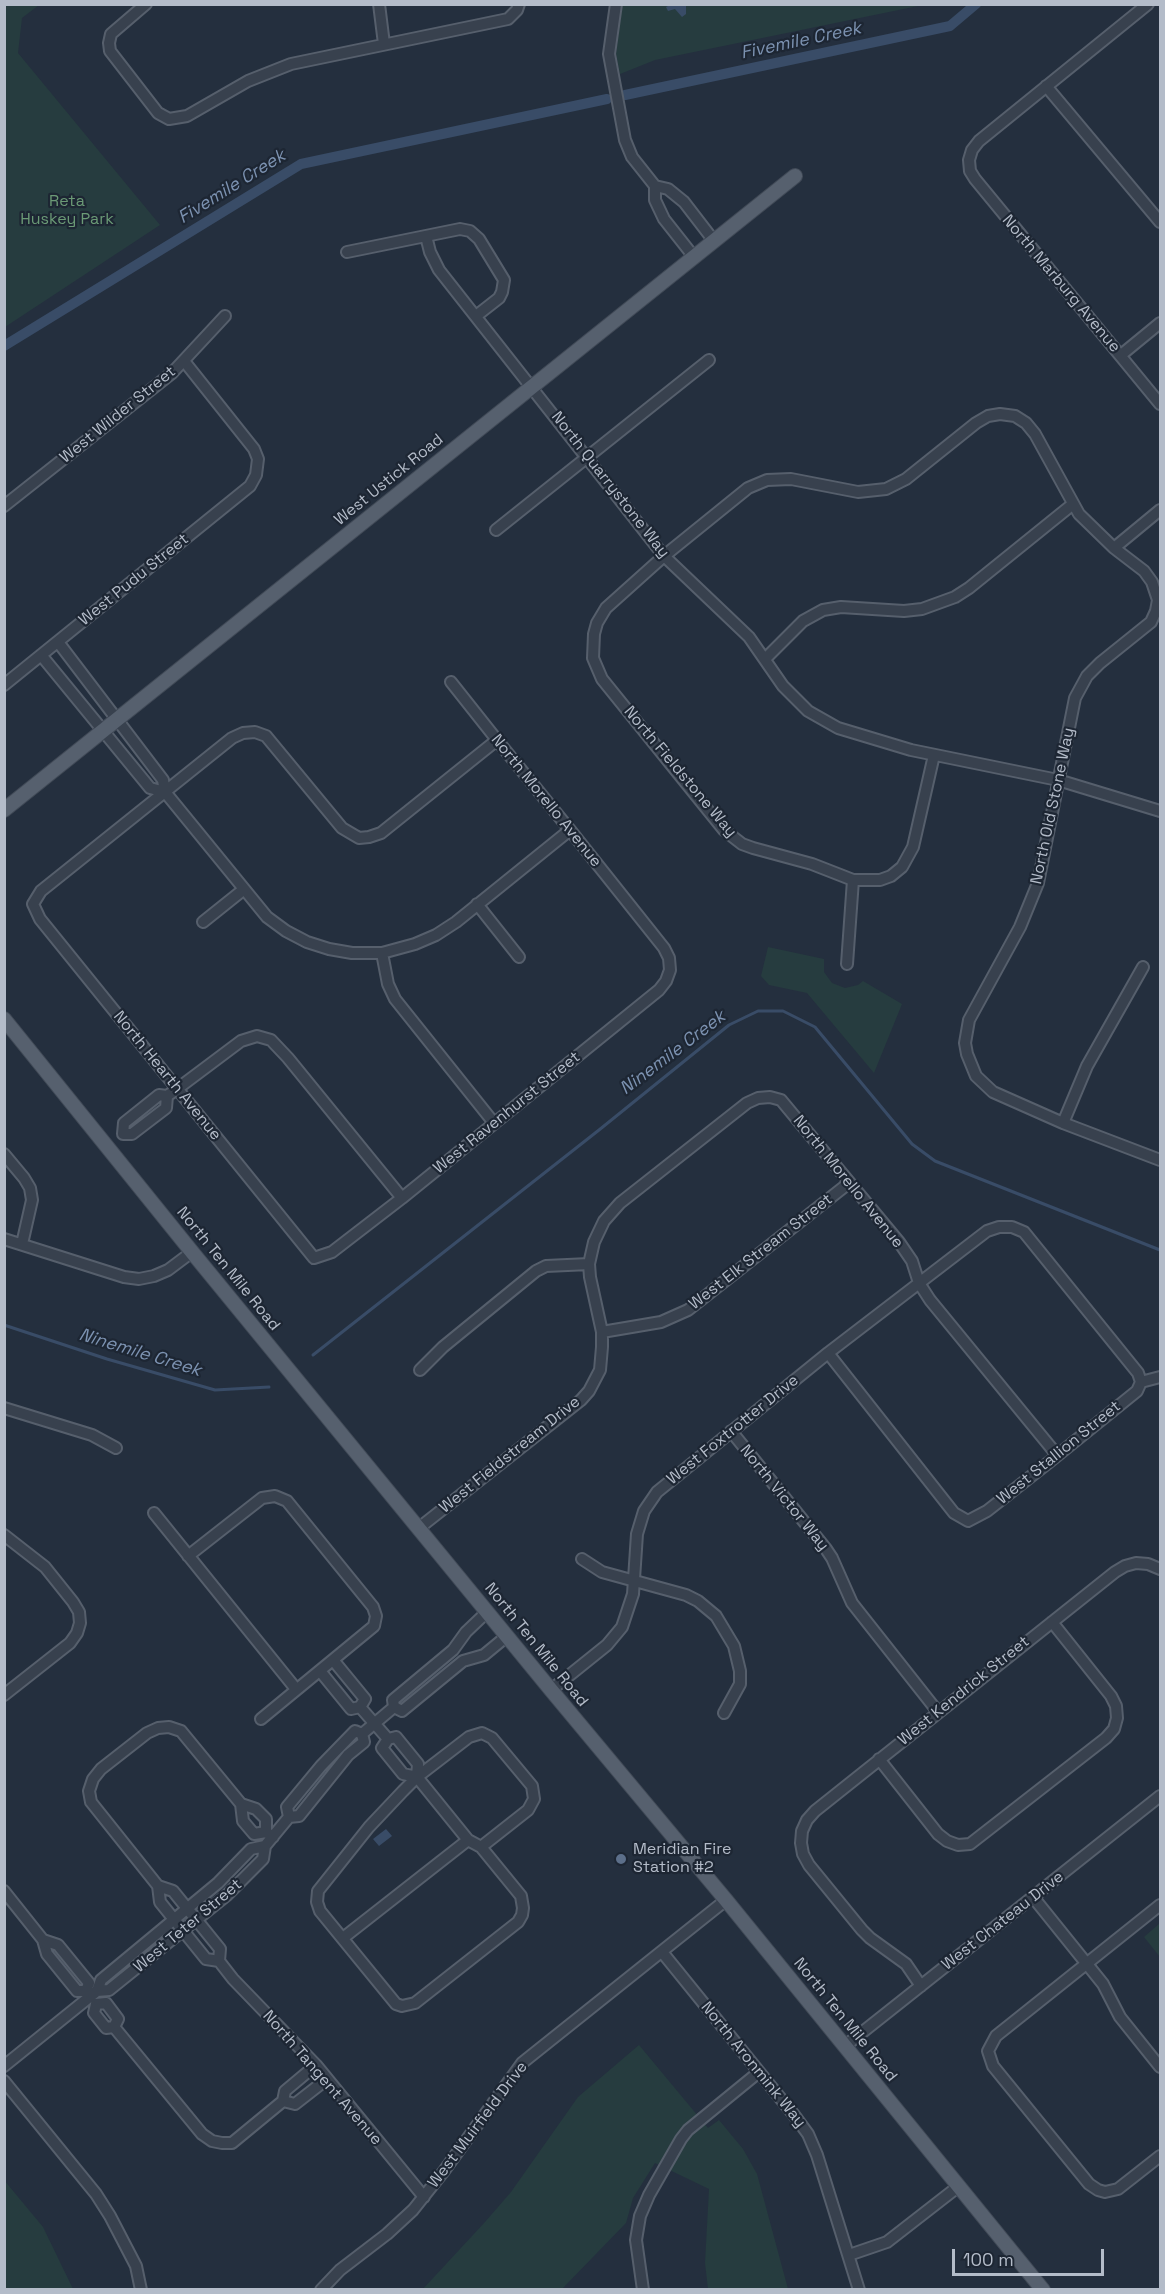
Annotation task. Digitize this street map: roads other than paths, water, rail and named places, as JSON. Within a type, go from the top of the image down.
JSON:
[{"type":"main road","name":"West Ustick Road","points":[[4,810],[795,177]]},
{"type":"main road","name":"North Ten Mile Road","points":[[4,1019],[192,1252],[1043,2289]]},
{"type":"street","points":[[146,4],[111,34],[109,43],[114,59],[158,113],[169,119],[187,116],[248,81],[280,67],[508,19],[518,7]]},
{"type":"street","points":[[379,4],[384,44]]},
{"type":"street","points":[[616,4],[609,54],[625,140],[632,157],[655,186],[655,200],[664,219],[694,257]]},
{"type":"street","points":[[1148,4],[1046,86],[1161,222]]},
{"type":"street","name":"North Marburg Avenue","points":[[1046,86],[979,141],[972,150],[969,160],[970,171],[1161,405]]},
{"type":"street","points":[[655,186],[668,189],[684,202],[714,241]]},
{"type":"street","points":[[348,252],[460,229],[470,231],[479,239],[504,280],[499,298],[476,316]]},
{"type":"street","name":"North Quarrystone Way","points":[[426,236],[430,252],[439,270],[664,556],[749,636],[791,695],[808,711],[850,732],[934,754],[1058,780],[1161,811]]},
{"type":"street","name":"West Wilder Street","points":[[4,506],[184,361],[225,316]]},
{"type":"street","points":[[1120,355],[1161,323]]},
{"type":"street","points":[[496,530],[709,360]]},
{"type":"street","name":"West Pudu Street","points":[[4,685],[250,486],[258,470],[258,459],[254,449],[184,361]]},
{"type":"street","name":"North Old Stone Way","points":[[1000,414],[1015,416],[1026,423],[1035,434],[1072,504],[1087,523],[1144,571],[1152,582],[1158,600],[1156,611],[1150,622],[1142,631],[1100,663],[1080,687],[1075,698],[1038,884],[1020,927],[973,1009],[966,1031],[967,1054],[976,1076],[993,1092],[1063,1123],[1161,1160]]},
{"type":"street","name":"North Fieldstone Way","points":[[934,754],[914,847],[902,867],[891,876],[874,881],[853,880],[812,864],[753,849],[732,838],[602,679],[595,663],[592,646],[597,623],[606,608],[664,556],[748,488],[767,480],[791,479],[858,492],[886,489],[906,478],[976,423],[988,416],[1000,414]]},
{"type":"street","points":[[765,659],[803,621],[823,610],[841,608],[904,611],[922,609],[955,597],[1072,504]]},
{"type":"street","points":[[1114,548],[1161,510]]},
{"type":"street","points":[[58,642],[163,780],[165,792],[243,890],[267,917],[296,937],[318,946],[340,951],[382,953],[415,944],[436,934],[477,904],[570,830]]},
{"type":"street","points":[[41,655],[150,788],[165,792]]},
{"type":"street","name":"North Morello Avenue","points":[[451,682],[664,948]]},
{"type":"street","points":[[165,792],[232,738],[243,733],[255,732],[266,736],[342,828],[359,838],[369,837],[381,833],[498,740]]},
{"type":"street","name":"North Hearth Avenue","points":[[165,792],[41,891],[33,904],[40,919],[314,1257]]},
{"type":"street","points":[[847,964],[853,880]]},
{"type":"street","points":[[203,922],[243,890]]},
{"type":"street","points":[[477,904],[519,957]]},
{"type":"street","name":"West Ravenhurst Street","points":[[314,1257],[332,1252],[659,990],[670,970],[669,958],[664,948]]},
{"type":"street","points":[[382,953],[388,984],[395,999],[494,1123]]},
{"type":"street","points":[[1063,1123],[1086,1066],[1143,967]]},
{"type":"street","points":[[108,1147],[123,1134],[132,1134],[166,1108],[167,1096],[241,1041],[256,1036],[271,1040],[288,1058],[402,1197]]},
{"type":"street","name":"North Morello Avenue","points":[[758,1098],[770,1097],[781,1100],[899,1242],[912,1261],[919,1283],[930,1300],[1057,1455]]},
{"type":"street","name":"West Fieldstream Drive","points":[[419,1528],[581,1400],[595,1381],[602,1359],[602,1332],[589,1264],[598,1231],[611,1211],[747,1103],[758,1098]]},
{"type":"street","points":[[4,1154],[30,1188],[32,1200],[22,1244]]},
{"type":"street","name":"West Elk Stream Street","points":[[602,1332],[661,1322],[688,1310],[849,1183]]},
{"type":"street","name":"West Foxtrotter Drive","points":[[551,1689],[607,1645],[627,1616],[635,1581],[637,1534],[650,1501],[665,1484],[828,1353],[987,1232],[999,1227],[1012,1227],[1024,1232],[1138,1373],[1141,1382]]},
{"type":"street","points":[[4,1239],[123,1277],[139,1279],[168,1270],[192,1252]]},
{"type":"street","points":[[420,1370],[443,1347],[536,1271],[546,1266],[589,1264]]},
{"type":"street","name":"West Stallion Street","points":[[828,1353],[954,1513],[968,1521],[987,1511],[1137,1391],[1141,1382]]},
{"type":"street","points":[[1141,1382],[1161,1377]]},
{"type":"street","points":[[4,1408],[92,1435],[116,1448]]},
{"type":"street","name":"North Victor Way","points":[[731,1431],[826,1549],[852,1602],[938,1712]]},
{"type":"street","points":[[188,1556],[262,1498],[274,1496],[287,1501],[373,1607],[376,1616],[374,1626],[261,1719]]},
{"type":"street","points":[[154,1513],[296,1689]]},
{"type":"street","points":[[4,1535],[45,1567],[73,1602],[79,1612],[80,1623],[70,1643],[4,1695]]},
{"type":"street","points":[[582,1559],[602,1572],[675,1591],[698,1601],[721,1622],[734,1646],[740,1671],[740,1684],[724,1713]]},
{"type":"street","name":"West Kendrick Street","points":[[921,1986],[906,1964],[862,1930],[809,1865],[803,1854],[801,1842],[802,1831],[807,1820],[815,1811],[1115,1572],[1136,1563],[1148,1564],[1161,1569]]},
{"type":"street","name":"West Teter Street","points":[[394,1707],[393,1700],[453,1650],[466,1632],[488,1612]]},
{"type":"street","points":[[879,1760],[938,1834],[958,1845],[970,1844],[1106,1738],[1114,1729],[1117,1718],[1116,1706],[1111,1696],[1052,1622]]},
{"type":"street","name":"West Teter Street","points":[[394,1707],[402,1711],[463,1661],[484,1655],[507,1636]]},
{"type":"street","points":[[320,1671],[351,1709],[360,1707],[365,1698],[333,1660]]},
{"type":"street","points":[[360,1707],[388,1739]]},
{"type":"street","name":"West Teter Street","points":[[4,2066],[92,1996],[109,1990],[227,1895],[263,1859],[269,1834],[289,1816],[299,1816],[348,1755],[364,1742],[362,1734],[394,1707]]},
{"type":"street","name":"North Tangent Avenue","points":[[219,1961],[206,1959],[160,1902],[158,1886],[91,1802],[89,1791],[93,1779],[101,1769],[147,1733],[158,1728],[169,1727],[181,1731],[241,1804]]},
{"type":"street","points":[[417,1778],[418,1764],[396,1737],[388,1739],[382,1748],[404,1774],[417,1778],[468,1840],[481,1847],[521,1896],[523,1908],[518,1922],[415,2003],[402,2006],[392,2000],[320,1911],[317,1902],[318,1891],[369,1827],[417,1778],[469,1737],[482,1733],[492,1738],[532,1786],[534,1799],[528,1810],[481,1847]]},
{"type":"street","name":"West Chateau Drive","points":[[845,2046],[1161,1796]]},
{"type":"street","points":[[241,1804],[256,1809],[266,1819],[269,1834],[254,1834],[243,1821],[241,1804]]},
{"type":"street","points":[[343,1938],[468,1840]]},
{"type":"street","name":"West Teter Street","points":[[92,1996],[101,1980],[218,1883],[251,1849],[265,1846]]},
{"type":"street","name":"North Tangent Avenue","points":[[158,1886],[173,1891],[220,1949],[219,1961],[233,1979],[316,2066],[424,2197]]},
{"type":"street","points":[[4,1891],[43,1940],[58,1945],[89,1983],[94,2013],[106,2028],[114,2027]]},
{"type":"street","points":[[1033,1897],[1103,1984],[1120,2017],[1161,2067]]},
{"type":"street","name":"West Muirfield Drive","points":[[321,2289],[340,2270],[396,2226],[424,2197],[522,2063],[726,1900]]},
{"type":"street","points":[[1161,1905],[996,2036],[988,2051],[993,2066],[1089,2184],[1105,2192],[1118,2189],[1161,2156]]},
{"type":"street","name":"North Aronmink Way","points":[[662,1952],[802,2124],[813,2145],[859,2289]]},
{"type":"street","points":[[92,1996],[106,2003],[118,2019],[114,2027]]},
{"type":"street","points":[[114,2027],[202,2134],[222,2144],[231,2143],[283,2101],[285,2091],[316,2066]]},
{"type":"street","points":[[643,2289],[636,2240],[640,2216],[649,2195],[688,2130],[759,2072]]},
{"type":"street","points":[[283,2101],[295,2104],[327,2079]]},
{"type":"street","points":[[4,2081],[96,2194],[136,2266],[141,2289]]},
{"type":"street","points":[[849,2255],[887,2242],[959,2186]]},
{"type":"water","points":[[686,5],[686,14],[682,17],[675,9],[668,11],[666,7]]},
{"type":"water","points":[[386,1829],[392,1836],[379,1846],[373,1839]]},
{"type":"waterway","name":"Fivemile Creek","points":[[625,95],[950,26],[976,4]]},
{"type":"waterway","name":"Fivemile Creek","points":[[4,346],[301,164],[607,99]]},
{"type":"waterway","name":"Ninemile Creek","points":[[313,1355],[729,1025],[758,1011],[783,1011],[815,1027],[912,1144],[935,1161],[1160,1250]]},
{"type":"waterway","name":"Ninemile Creek","points":[[4,1325],[107,1359],[215,1390],[269,1387]]},
{"type":"place","name":"Meridian Fire Station #2","points":[[621,1859]]},
{"type":"park label","name":"Reta Huskey Park","points":[[67,211]]}]
